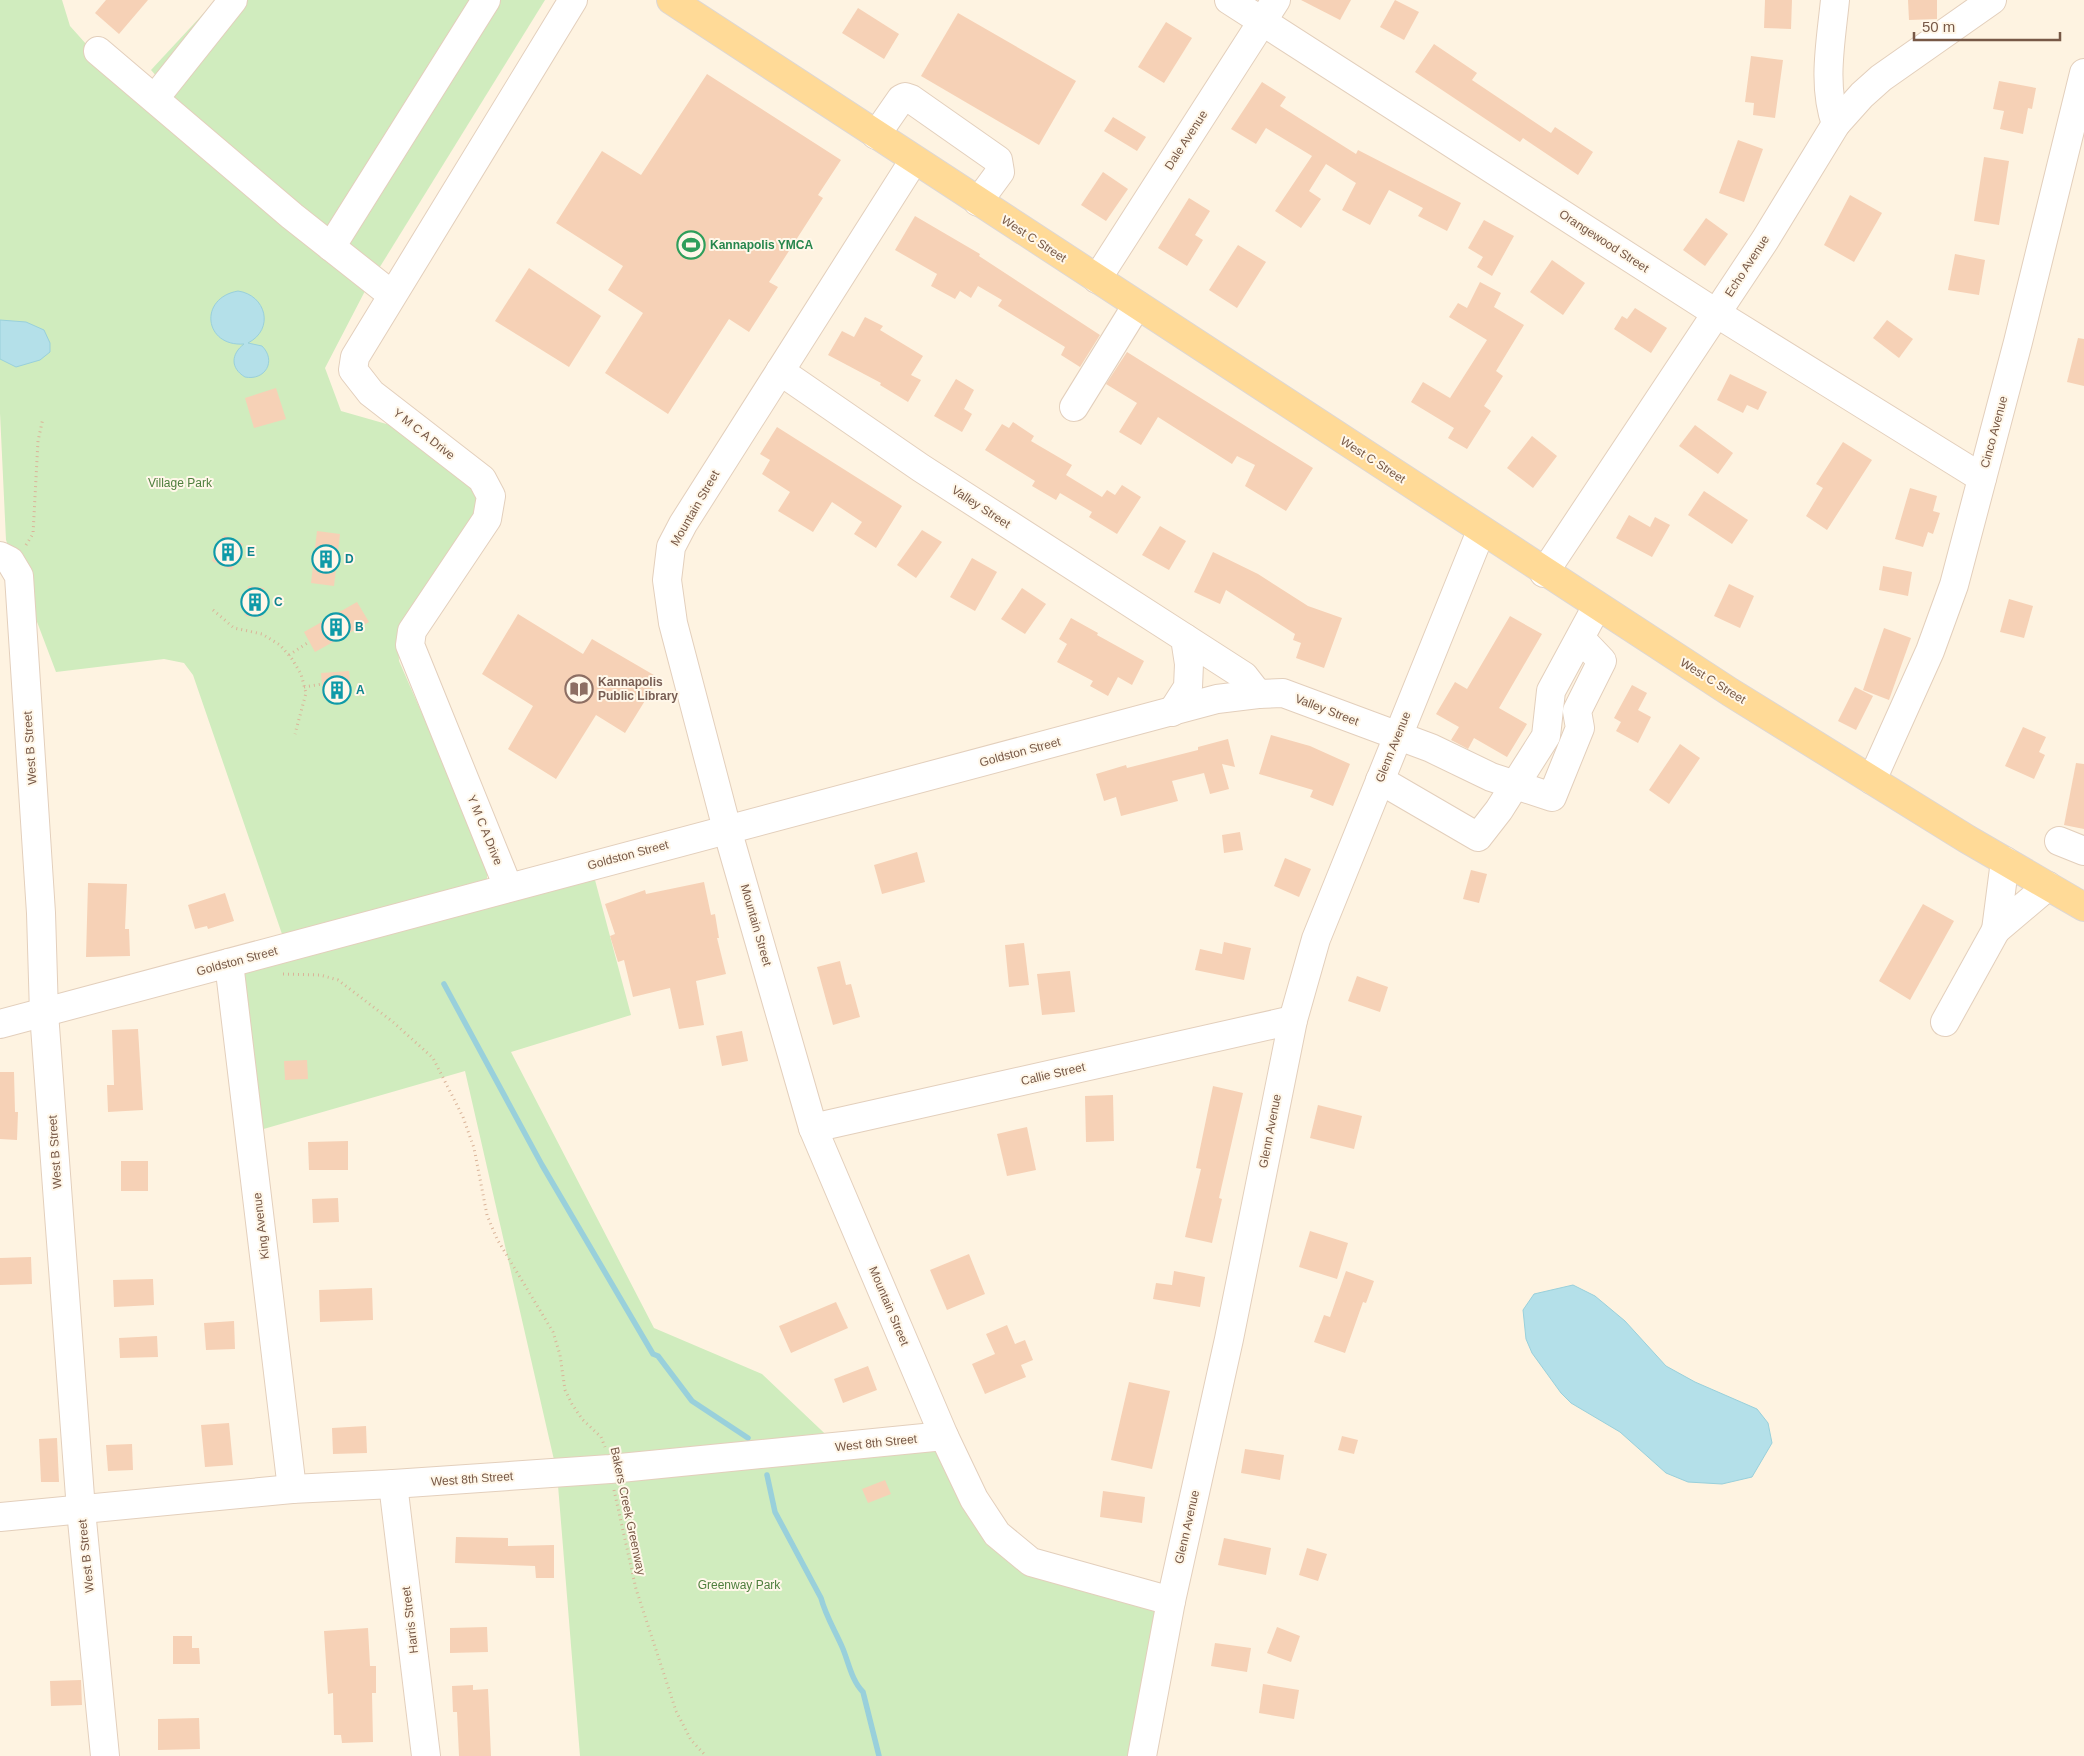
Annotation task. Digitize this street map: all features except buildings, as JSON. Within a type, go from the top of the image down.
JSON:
[{"type":"main road","name":"West C Street","points":[[671,0],[1544,572],[1872,780],[2004,861],[2084,907]]},
{"type":"street","points":[[155,98],[233,0]]},
{"type":"street","points":[[331,246],[486,0]]},
{"type":"street","name":"Y M C A Drive","points":[[508,887],[410,646],[412,631],[487,519],[490,496],[482,479],[371,393],[353,370],[355,357],[573,0]]},
{"type":"street","name":"Orangewood Street","points":[[1229,0],[1269,11],[1716,313],[1982,478]]},
{"type":"street","points":[[1834,0],[1828,75],[1829,104],[1836,124]]},
{"type":"street","name":"Echo Avenue","points":[[1544,572],[1765,240],[1836,124],[1862,95],[1881,78],[1992,0]]},
{"type":"street","name":"Dale Avenue","points":[[1097,279],[1269,11]]},
{"type":"street","points":[[98,51],[392,295]]},
{"type":"street","name":"Cinco Avenue","points":[[1872,780],[1930,651],[1954,585],[2084,73]]},
{"type":"street","points":[[876,135],[901,99],[905,97],[911,99],[998,160],[1000,172],[978,202]]},
{"type":"street","name":"Mountain Street","points":[[914,160],[683,524],[671,548],[667,580],[673,623],[727,829],[813,1128],[944,1436],[974,1499],[996,1534],[1031,1562],[1171,1601]]},
{"type":"street","points":[[1074,407],[1137,306]]},
{"type":"street","name":"Valley Street","points":[[780,371],[921,468],[1244,676],[1258,694],[1283,693],[1397,737],[1431,748],[1491,777],[1552,797],[1580,728]]},
{"type":"street","name":"Glenn Avenue","points":[[1142,1756],[1171,1601],[1229,1339],[1293,1020],[1316,939],[1481,530]]},
{"type":"street","name":"West B Street","points":[[5,558],[19,576],[41,912],[44,1013],[81,1510],[105,1756]]},
{"type":"street","points":[[1380,780],[1478,837],[1499,810],[1546,736],[1551,691],[1597,606]]},
{"type":"street","points":[[1172,712],[1188,686],[1189,664],[1185,638]]},
{"type":"street","points":[[1580,639],[1602,661],[1577,711],[1580,728]]},
{"type":"street","name":"Goldston Street","points":[[0,1024],[1217,699],[1258,694]]},
{"type":"street","points":[[1549,706],[1580,728]]},
{"type":"street","points":[[2059,841],[2084,852]]},
{"type":"street","points":[[1996,930],[2004,861]]},
{"type":"street","points":[[1945,1022],[1996,930],[2048,886]]},
{"type":"street","name":"King Avenue","points":[[229,963],[292,1489]]},
{"type":"street","name":"Callie Street","points":[[813,1128],[1293,1020]]},
{"type":"street","name":"West 8th Street","points":[[0,1517],[292,1489],[610,1469],[944,1436]]},
{"type":"street","name":"Harris Street","points":[[393,1484],[426,1756]]},
{"type":"path","points":[[5,558],[23,550],[32,534],[38,441],[43,418]]},
{"type":"path","points":[[213,610],[234,628],[262,634],[280,644],[289,655],[301,674],[306,693],[295,734]]},
{"type":"path","points":[[289,655],[309,642]]},
{"type":"path","points":[[304,686],[322,684]]},
{"type":"path","name":"Bakers Creek Greenway","points":[[277,974],[320,975],[338,980],[393,1022],[433,1058],[463,1117],[474,1148],[487,1215],[497,1239],[553,1332],[560,1355],[565,1390],[582,1419],[600,1436],[604,1444],[636,1589],[676,1711],[691,1740],[706,1756]]},
{"type":"green space","name":"Village Park","points":[[0,0],[62,0],[70,26],[128,91],[365,291],[325,368],[341,411],[404,429],[474,485],[481,502],[469,533],[398,643],[399,661],[480,846],[487,867],[487,879],[283,937],[193,675],[184,663],[164,659],[56,672],[6,540],[0,413]]},
{"type":"green space","points":[[216,0],[545,0],[378,270],[190,115],[151,70]]},
{"type":"green space","name":"Greenway Park","points":[[591,865],[631,1015],[511,1052],[654,1328],[762,1374],[839,1447],[944,1436],[1031,1562],[1171,1601],[1142,1756],[580,1756],[557,1473],[465,1071],[250,1133],[229,963]]},
{"type":"water","points":[[238,291],[248,294],[255,299],[264,313],[262,330],[248,343],[262,346],[268,358],[267,369],[258,376],[245,377],[240,373],[234,361],[237,352],[244,344],[231,343],[221,338],[214,330],[211,321],[216,303],[225,295]]},
{"type":"water","points":[[0,320],[26,322],[44,330],[50,343],[50,352],[40,360],[16,367],[0,359]]},
{"type":"water","points":[[1573,1285],[1595,1296],[1625,1321],[1666,1366],[1695,1382],[1757,1409],[1768,1423],[1772,1443],[1752,1477],[1722,1484],[1688,1482],[1666,1473],[1620,1432],[1571,1403],[1561,1393],[1532,1353],[1526,1339],[1523,1310],[1534,1294]]},
{"type":"waterway","points":[[444,984],[542,1165],[653,1354],[658,1356],[692,1401],[748,1438]]},
{"type":"waterway","points":[[767,1475],[775,1512],[821,1598],[853,1678],[863,1692],[879,1756]]},
{"type":"place","name":"Kannapolis YMCA","points":[[691,245]]},
{"type":"place","name":"E","points":[[228,552]]},
{"type":"place","name":"D","points":[[326,559]]},
{"type":"place","name":"C","points":[[255,602]]},
{"type":"place","name":"B","points":[[336,627]]},
{"type":"place","name":"Kannapolis Public Library","points":[[579,689]]},
{"type":"place","name":"A","points":[[337,690]]}]
